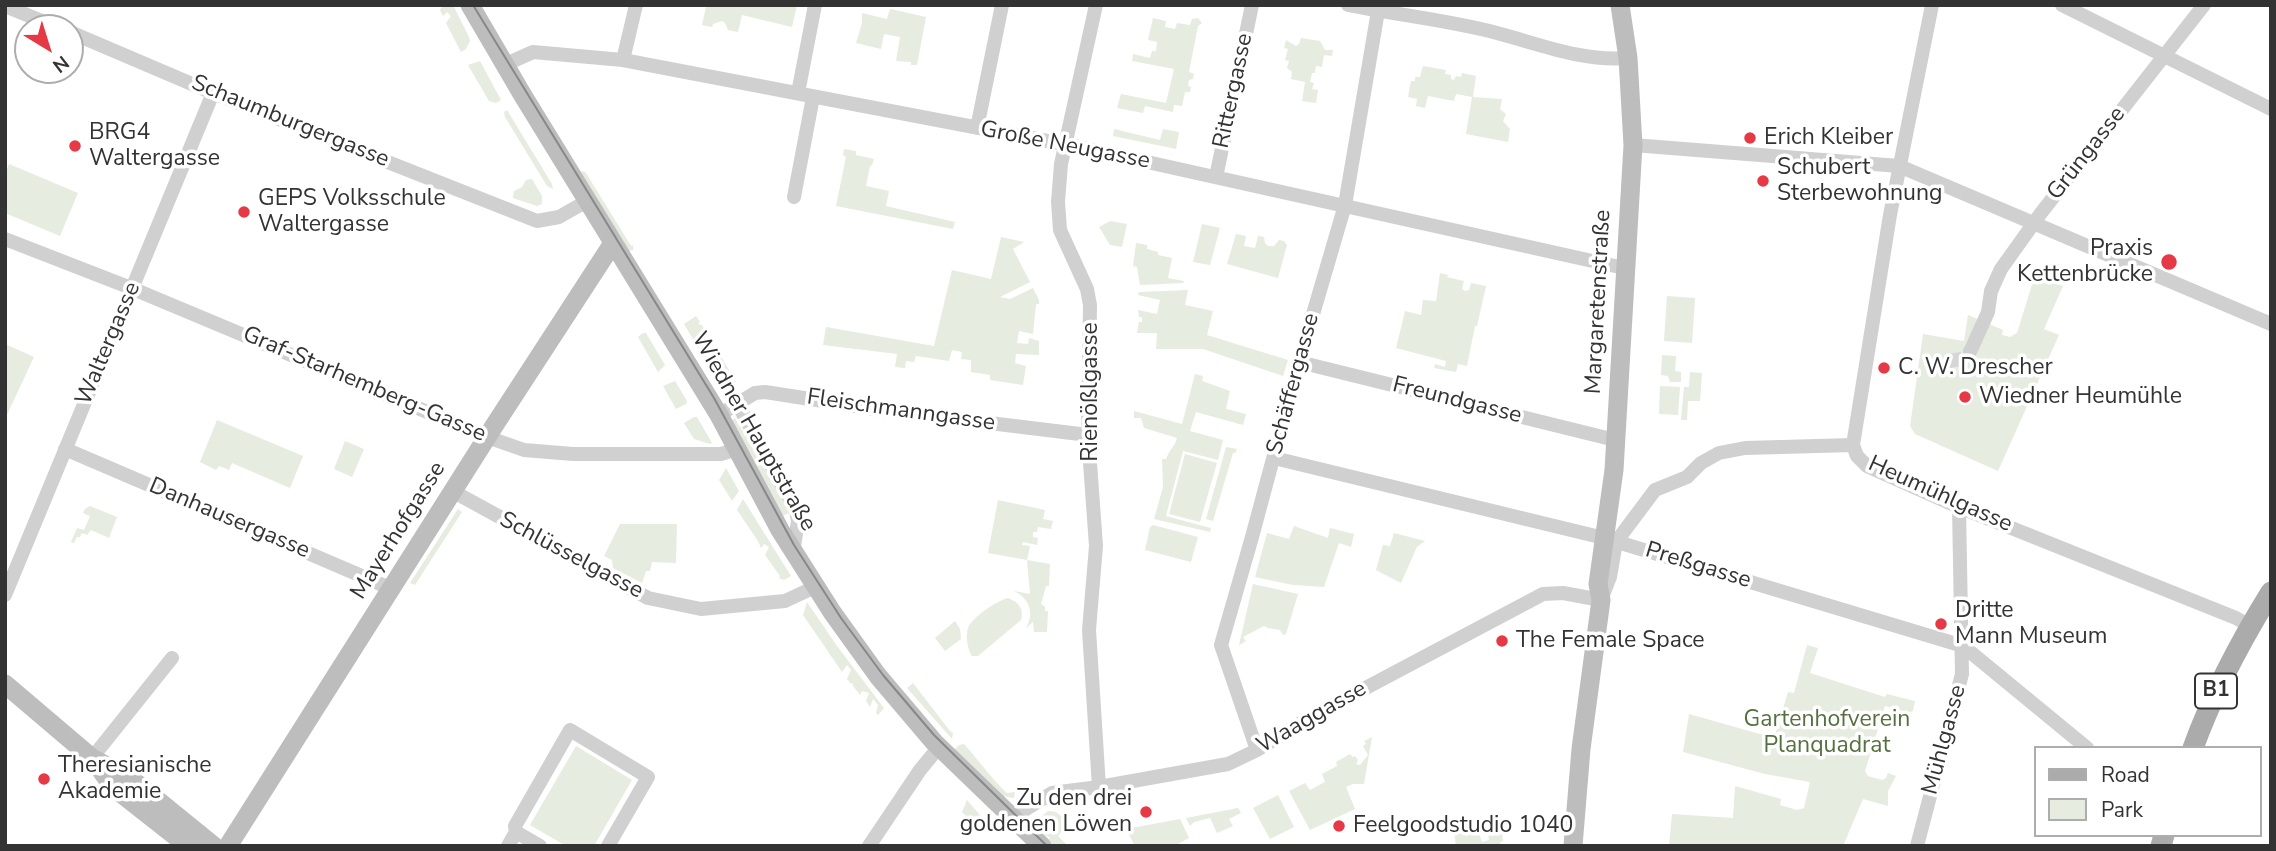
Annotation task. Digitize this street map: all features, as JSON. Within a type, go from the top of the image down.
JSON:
[{"type":"main road","name":"B1","points":[[2194,746],[2208,705],[2271,592]]},
{"type":"street","name":"Wiedner Hauptstraße","points":[[470,5],[719,415],[793,553],[815,587],[878,676],[939,747],[1042,846]]},
{"type":"street","points":[[623,60],[636,5]]},
{"type":"street","points":[[798,93],[815,5]]},
{"type":"street","points":[[977,128],[1002,5]]},
{"type":"street","name":"Rienößlgasse","points":[[1096,5],[1061,164],[1058,216],[1060,230],[1087,289],[1090,305],[1088,435],[1096,546],[1089,641],[1099,787]]},
{"type":"street","name":"Rittergasse","points":[[1216,177],[1252,5]]},
{"type":"street","points":[[1348,5],[1496,33],[1536,46],[1605,58],[1629,58]]},
{"type":"street","name":"Margaretenstraße","points":[[1573,846],[1581,749],[1601,600],[1598,584],[1610,540],[1633,145],[1629,58],[1620,5]]},
{"type":"street","points":[[1853,445],[1899,166],[1932,5]]},
{"type":"street","points":[[2062,5],[2271,109]]},
{"type":"street","name":"Grüngasse","points":[[1970,352],[1988,312],[1991,291],[2001,269],[2034,222],[2204,5]]},
{"type":"street","points":[[5,6],[25,14]]},
{"type":"street","name":"Schäffergasse","points":[[1257,750],[1221,645],[1345,205],[1378,11]]},
{"type":"street","name":"Schaumburgergasse","points":[[84,39],[537,221],[559,217],[587,201]]},
{"type":"street","name":"Große Neugasse","points":[[504,65],[533,52],[623,60],[1066,145],[1625,268]]},
{"type":"street","name":"Waltergasse","points":[[5,595],[213,93]]},
{"type":"street","points":[[794,197],[813,97]]},
{"type":"street","points":[[1633,145],[1899,166],[2271,324]]},
{"type":"street","name":"Graf-Starhemberg-Gasse","points":[[5,239],[524,450],[573,454],[721,454],[737,449]]},
{"type":"street","name":"Mayerhofgasse","points":[[228,846],[600,259],[613,243]]},
{"type":"street","name":"Freundgasse","points":[[1299,362],[1615,440]]},
{"type":"street","name":"Fleischmanngasse","points":[[719,415],[755,393],[770,392],[875,409],[1088,435]]},
{"type":"street","points":[[737,403],[796,510],[798,521],[793,553]]},
{"type":"street","name":"Heumühlgasse","points":[[1610,540],[1654,489],[1687,477],[1701,463],[1719,453],[1745,448],[1853,445],[1857,457],[1867,466],[1959,507],[2236,618],[2250,626]]},
{"type":"street","name":"Danhausergasse","points":[[65,449],[392,589]]},
{"type":"street","name":"Preßgasse","points":[[1274,457],[1610,540],[1963,646],[2085,746]]},
{"type":"street","name":"Schlüsselgasse","points":[[454,492],[648,598],[701,609],[785,601],[815,587]]},
{"type":"street","name":"Mühlgasse","points":[[1917,846],[1962,674],[1959,507]]},
{"type":"street","name":"Waaggasse","points":[[1013,817],[1052,793],[1228,764],[1257,750],[1308,718],[1537,597],[1555,592],[1601,600]]},
{"type":"street","points":[[92,758],[172,658]]},
{"type":"street","points":[[5,684],[92,758],[134,782],[214,846]]},
{"type":"street","points":[[508,846],[516,832],[515,826],[570,730],[648,777],[608,846]]},
{"type":"street","points":[[869,846],[920,770],[939,747]]},
{"type":"street","points":[[92,758],[113,787],[188,846]]},
{"type":"street","points":[[516,832],[540,846]]},
{"type":"green space","points":[[443,5],[453,5],[469,37],[466,49],[461,52],[446,23],[451,16],[447,12],[443,16],[440,10]]},
{"type":"green space","points":[[701,5],[797,5],[792,27],[742,15],[738,32],[728,30],[722,21],[712,27],[702,25],[706,7]]},
{"type":"green space","points":[[890,9],[926,17],[917,65],[896,61],[900,37],[884,34],[881,49],[856,43],[862,13],[887,19]]},
{"type":"green space","points":[[1153,18],[1166,21],[1165,27],[1175,29],[1177,23],[1190,25],[1192,19],[1198,18],[1202,23],[1198,26],[1189,72],[1194,74],[1193,79],[1189,80],[1190,92],[1185,92],[1182,106],[1174,105],[1173,112],[1145,106],[1143,113],[1117,108],[1121,94],[1166,103],[1174,69],[1132,61],[1133,54],[1150,58],[1152,51],[1156,51],[1157,42],[1148,40]]},
{"type":"green space","points":[[1301,38],[1320,41],[1325,50],[1333,50],[1332,56],[1324,55],[1322,67],[1316,66],[1315,73],[1312,73],[1312,89],[1318,90],[1316,103],[1302,101],[1305,82],[1291,79],[1292,72],[1287,68],[1289,61],[1285,60],[1288,49],[1284,48],[1286,40],[1296,46]]},
{"type":"green space","points":[[480,61],[501,100],[496,103],[489,101],[468,65]]},
{"type":"green space","points":[[1423,66],[1446,70],[1445,74],[1451,75],[1454,80],[1456,76],[1461,77],[1462,73],[1476,76],[1473,97],[1502,99],[1500,109],[1506,114],[1503,121],[1510,129],[1508,142],[1466,134],[1472,97],[1456,94],[1454,101],[1428,96],[1425,108],[1416,106],[1417,99],[1408,97],[1411,81],[1420,77]]},
{"type":"green space","points":[[507,110],[553,189],[547,186],[505,117],[504,112]]},
{"type":"green space","points":[[1114,129],[1160,140],[1163,129],[1179,132],[1176,149],[1113,136]]},
{"type":"green space","points":[[844,149],[874,159],[866,186],[889,191],[886,206],[955,222],[953,229],[836,206],[846,157],[843,155]]},
{"type":"green space","points":[[9,164],[78,193],[60,236],[5,213],[5,174]]},
{"type":"green space","points":[[583,171],[631,246],[633,245],[633,250],[628,251],[581,172]]},
{"type":"green space","points":[[532,179],[542,196],[542,204],[537,206],[513,198],[514,191],[522,187],[526,180]]},
{"type":"green space","points":[[1110,221],[1127,224],[1122,247],[1110,245],[1099,227]]},
{"type":"green space","points":[[1202,224],[1220,228],[1210,265],[1193,262]]},
{"type":"green space","points":[[1236,234],[1246,236],[1244,246],[1255,248],[1258,236],[1264,237],[1268,246],[1274,246],[1279,240],[1284,241],[1287,245],[1278,278],[1227,264]]},
{"type":"green space","points":[[1001,237],[1024,242],[1013,249],[1030,282],[1000,297],[1010,299],[1033,288],[1039,300],[1039,304],[1036,304],[1033,334],[1019,331],[1017,343],[1028,344],[1029,338],[1039,341],[1039,355],[1016,354],[1015,363],[1026,366],[1023,385],[990,380],[990,375],[971,372],[971,360],[961,359],[962,352],[952,350],[949,361],[916,356],[914,362],[906,361],[905,368],[895,367],[897,354],[823,345],[826,327],[934,346],[952,270],[991,279]]},
{"type":"green space","points":[[1136,243],[1147,245],[1147,249],[1158,252],[1158,255],[1172,258],[1168,278],[1184,281],[1183,283],[1140,285],[1137,267],[1133,266]]},
{"type":"green space","points":[[1440,273],[1464,281],[1462,289],[1465,291],[1469,290],[1471,283],[1486,286],[1467,366],[1458,364],[1456,372],[1434,368],[1435,364],[1445,367],[1446,361],[1396,348],[1405,311],[1421,315],[1423,300],[1436,301]]},
{"type":"green space","points":[[2035,275],[2063,286],[2044,329],[2059,335],[1998,471],[1915,434],[1910,426],[1923,334],[1964,341],[1968,315],[2003,330],[2002,335],[2010,337],[2017,333]]},
{"type":"green space","points":[[1188,290],[1185,305],[1213,311],[1207,335],[1288,360],[1283,376],[1203,349],[1156,349],[1157,333],[1137,333],[1139,322],[1142,322],[1138,310],[1157,314],[1160,300],[1138,295],[1139,292]]},
{"type":"green space","points":[[1667,296],[1695,298],[1692,343],[1664,341]]},
{"type":"green space","points":[[696,316],[700,322],[698,324],[702,325],[713,345],[705,350],[708,355],[704,358],[684,324]]},
{"type":"green space","points":[[646,333],[665,365],[658,372],[638,337]]},
{"type":"green space","points":[[5,344],[34,357],[5,419]]},
{"type":"green space","points":[[719,353],[736,382],[723,389],[706,361]]},
{"type":"green space","points":[[1662,355],[1676,356],[1675,371],[1681,372],[1681,382],[1670,382],[1668,376],[1661,375]]},
{"type":"green space","points":[[1690,372],[1702,373],[1700,401],[1688,401],[1687,420],[1681,420],[1684,387],[1689,387]]},
{"type":"green space","points":[[1195,374],[1203,376],[1202,381],[1230,391],[1226,409],[1246,414],[1243,425],[1196,412],[1190,431],[1223,440],[1218,460],[1183,451],[1166,516],[1211,528],[1210,532],[1154,519],[1163,487],[1162,459],[1166,459],[1177,438],[1144,428],[1141,418],[1134,418],[1134,411],[1182,424]]},
{"type":"green space","points":[[675,381],[687,401],[676,409],[663,386]]},
{"type":"green space","points":[[1660,386],[1680,387],[1678,415],[1659,414]]},
{"type":"green space","points":[[697,417],[712,443],[694,439],[684,423]]},
{"type":"green space","points":[[735,418],[790,509],[789,513],[782,516],[732,420]]},
{"type":"green space","points":[[217,420],[303,456],[290,488],[232,463],[229,470],[219,466],[216,470],[200,462]]},
{"type":"green space","points":[[345,441],[364,449],[352,477],[334,469]]},
{"type":"green space","points":[[1226,447],[1237,449],[1233,453],[1213,521],[1206,519]]},
{"type":"green space","points":[[1185,454],[1217,463],[1200,522],[1169,514]]},
{"type":"green space","points":[[726,468],[739,491],[732,501],[719,480]]},
{"type":"green space","points":[[743,499],[791,576],[784,580],[779,578],[765,555],[769,547],[764,544],[761,548],[737,510]]},
{"type":"green space","points":[[998,500],[1045,510],[1043,519],[1053,521],[1051,529],[1038,527],[1037,532],[1033,532],[1033,537],[1038,538],[1037,545],[1023,542],[1022,545],[1030,546],[1027,560],[988,553]]},
{"type":"green space","points":[[90,506],[117,517],[109,538],[91,530],[87,535],[82,533],[74,543],[71,542],[77,528],[84,530],[90,516],[83,513]]},
{"type":"green space","points":[[458,509],[462,512],[415,585],[410,583]]},
{"type":"green space","points":[[620,524],[677,524],[676,563],[652,562],[642,583],[613,568],[612,560],[604,556]]},
{"type":"green space","points":[[1153,525],[1198,537],[1191,562],[1145,550],[1150,527]]},
{"type":"green space","points":[[1294,526],[1328,538],[1330,528],[1354,534],[1351,547],[1339,543],[1324,587],[1293,585],[1255,577],[1267,533],[1289,539]]},
{"type":"green space","points":[[1394,533],[1425,541],[1417,547],[1401,583],[1376,570],[1383,545],[1390,546]]},
{"type":"green space","points":[[1027,560],[1050,564],[1049,586],[1046,586],[1041,604],[1045,611],[1048,611],[1047,632],[1034,632],[1033,622],[1026,628],[1030,617],[1029,607],[1014,591],[1030,594]]},
{"type":"green space","points":[[1253,584],[1298,594],[1286,634],[1264,626],[1243,637],[1246,641],[1239,645]]},
{"type":"green space","points":[[1008,598],[1020,606],[1021,620],[978,656],[972,656],[967,639],[970,624],[985,610]]},
{"type":"green space","points":[[807,602],[884,708],[878,715],[878,705],[873,699],[870,707],[866,701],[869,693],[862,691],[860,695],[853,683],[847,679],[851,670],[847,665],[842,672],[803,615]]},
{"type":"green space","points":[[955,621],[960,629],[961,639],[945,651],[935,638]]},
{"type":"green space","name":"Gartenhofverein Planquadrat","points":[[1807,645],[1818,648],[1810,673],[1885,697],[1887,694],[1915,701],[1913,711],[1908,713],[1885,706],[1865,771],[1868,776],[1882,780],[1888,773],[1896,776],[1888,791],[1888,806],[1863,799],[1843,846],[1669,846],[1672,814],[1733,818],[1735,786],[1781,799],[1780,805],[1797,810],[1804,808],[1810,782],[1765,774],[1683,752],[1689,714],[1774,738],[1788,692],[1794,693]]},
{"type":"green space","points":[[913,683],[953,733],[952,739],[907,688]]},
{"type":"green space","points":[[1372,737],[1364,784],[1346,787],[1355,809],[1310,830],[1289,791],[1305,783],[1310,790],[1325,782],[1322,774],[1337,766],[1336,762],[1350,754],[1355,756],[1358,760],[1356,764],[1360,765],[1368,755],[1363,746],[1366,744],[1364,741]]},
{"type":"green space","points":[[964,744],[1007,793],[1015,792],[1014,798],[1002,796],[954,750]]},
{"type":"green space","points":[[576,746],[632,780],[594,846],[566,846],[530,825]]},
{"type":"green space","points":[[1278,795],[1294,827],[1270,839],[1253,808]]},
{"type":"green space","points":[[967,800],[986,822],[981,833],[962,812]]},
{"type":"green space","points":[[1238,808],[1241,813],[1229,819],[1233,826],[1217,833],[1210,818],[1194,822],[1190,826],[1186,818]]},
{"type":"green space","points":[[1048,811],[1055,812],[1062,818],[1064,828],[1058,836],[1068,846],[1053,846],[1048,841],[1050,837],[1040,830],[1040,818]]},
{"type":"green space","points":[[1180,819],[1189,838],[1176,845],[1135,846],[1126,829]]},
{"type":"green space","points":[[1504,823],[1505,832],[1502,833],[1501,846],[1456,846],[1454,831],[1477,828],[1482,842],[1489,840],[1487,826],[1492,825],[1489,830],[1491,836],[1499,834],[1494,824]]},
{"type":"tunnel","points":[[1948,361],[1962,359],[1970,352]]},
{"type":"tram line","points":[[473,5],[714,398],[794,545],[841,618],[883,675],[934,735],[1047,846]]},
{"type":"place","name":"Erich Kleiber","points":[[1750,138]]},
{"type":"place","name":"BRG4 Waltergasse","points":[[75,146]]},
{"type":"place","name":"Schubert Sterbewohnung","points":[[1763,181]]},
{"type":"place","name":"GEPS Volksschule Waltergasse","points":[[244,212]]},
{"type":"place","name":"Praxis Kettenbrücke","points":[[2169,262]]},
{"type":"place","name":"C. W. Drescher","points":[[1884,368]]},
{"type":"place","name":"Wiedner Heumühle","points":[[1965,397]]},
{"type":"place","name":"Dritte Mann Museum","points":[[1941,624]]},
{"type":"place","name":"The Female Space","points":[[1502,641]]},
{"type":"place","name":"Theresianische Akademie","points":[[44,779]]},
{"type":"place","name":"Zu den drei goldenen Löwen","points":[[1146,812]]},
{"type":"place","name":"Feelgoodstudio 1040","points":[[1339,826]]}]
